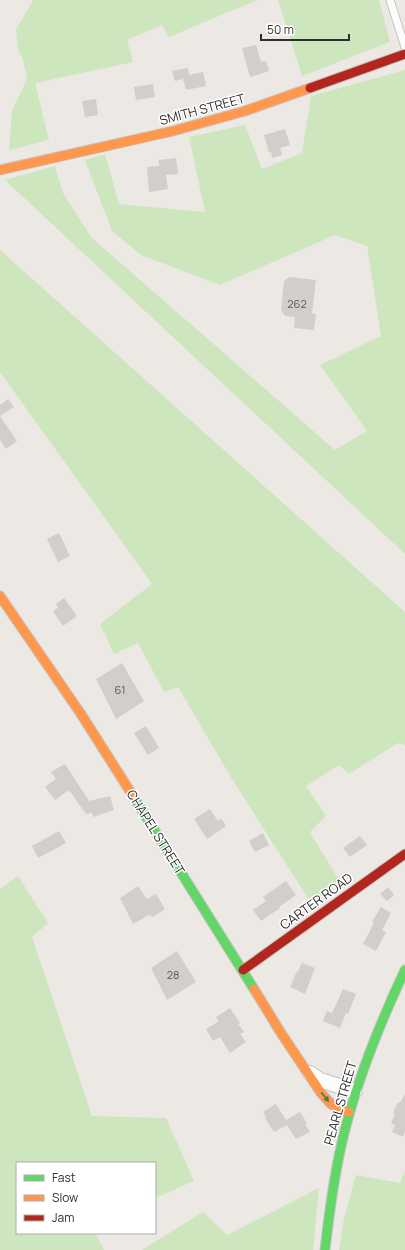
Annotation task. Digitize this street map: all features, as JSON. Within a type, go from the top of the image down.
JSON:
[{"type":"street","name":"SMITH STREET","points":[[0,170],[173,131],[245,111],[405,54]]},
{"type":"street","name":"CHAPEL STREET","points":[[0,596],[81,714],[243,970],[281,1033],[321,1092],[331,1104],[340,1110],[349,1112]]},
{"type":"street","name":"CARTER ROAD","points":[[243,970],[405,854]]},
{"type":"street","name":"PEARL STREET","points":[[325,1250],[335,1175],[355,1091],[384,1014],[405,970]]},
{"type":"street","name":"CHAPEL STREET","points":[[308,1072],[320,1080],[355,1091]]},
{"type":"lane","points":[[390,0],[405,47]]},
{"type":"green space","points":[[33,0],[257,0],[169,37],[162,25],[127,40],[133,62],[35,83],[49,140],[9,150],[12,111],[27,79],[23,59],[18,49],[16,30]]},
{"type":"green space","points":[[278,0],[379,0],[390,42],[302,76]]},
{"type":"green space","points":[[405,70],[405,554],[5,180],[55,166],[63,193],[92,238],[335,450],[367,431],[320,365],[381,336],[367,246],[335,235],[220,285],[141,255],[112,231],[85,160],[105,154],[119,204],[205,212],[189,137],[245,125],[262,169],[302,153],[311,96]]},
{"type":"green space","points":[[0,250],[405,612],[405,745],[398,743],[349,774],[339,765],[306,786],[326,816],[310,832],[340,882],[311,903],[232,779],[178,687],[164,692],[138,643],[114,654],[100,624],[152,584],[0,372]]},
{"type":"green space","points":[[18,876],[48,923],[32,937],[92,1116],[166,1118],[194,1181],[156,1198],[156,1162],[16,1162],[16,1234],[96,1234],[104,1250],[0,1250],[0,889]]},
{"type":"green space","points":[[405,1171],[405,1250],[339,1250],[344,1218],[356,1175],[400,1183]]},
{"type":"green space","points":[[319,1188],[313,1250],[142,1250],[203,1212],[227,1235]]},
{"type":"building","points":[[256,45],[261,62],[266,61],[269,71],[250,77],[242,48]]},
{"type":"building","points":[[188,68],[189,75],[203,72],[206,86],[186,90],[183,79],[175,81],[172,71]]},
{"type":"building","points":[[153,84],[155,97],[136,100],[134,87]]},
{"type":"building","points":[[96,99],[98,115],[85,117],[82,101]]},
{"type":"building","points":[[285,129],[290,145],[280,148],[282,155],[272,158],[264,135]]},
{"type":"building","points":[[176,158],[178,174],[166,175],[168,189],[149,192],[147,167],[159,166],[159,160]]},
{"type":"building","points":[[289,277],[316,280],[312,313],[316,314],[314,330],[294,328],[295,317],[285,316],[281,310],[284,281]]},
{"type":"building","points":[[8,399],[14,407],[0,416],[0,405]]},
{"type":"building","points":[[0,416],[17,441],[6,449],[0,440]]},
{"type":"building","points":[[59,533],[70,556],[58,562],[47,539]]},
{"type":"building","points":[[64,598],[77,616],[63,626],[53,611],[58,608],[56,604]]},
{"type":"building","points":[[122,663],[144,701],[116,719],[96,679]]},
{"type":"building","points":[[146,726],[159,748],[148,755],[134,733]]},
{"type":"building","points":[[65,764],[89,801],[110,796],[114,810],[93,817],[92,813],[86,814],[69,790],[55,800],[45,787],[56,779],[51,772]]},
{"type":"building","points":[[210,809],[218,821],[221,818],[226,826],[207,839],[194,819]]},
{"type":"building","points":[[59,831],[66,843],[38,858],[32,846]]},
{"type":"building","points":[[263,833],[269,845],[255,852],[249,841]]},
{"type":"building","points":[[360,836],[367,845],[350,857],[343,848]]},
{"type":"building","points":[[286,881],[296,895],[261,921],[253,910],[266,901],[263,897]]},
{"type":"building","points":[[138,886],[147,899],[156,894],[165,909],[153,917],[149,915],[133,924],[120,898]]},
{"type":"building","points":[[388,887],[394,895],[387,901],[380,894]]},
{"type":"building","points":[[381,907],[391,913],[382,930],[386,932],[376,951],[363,944],[374,923],[372,922]]},
{"type":"building","points":[[177,951],[196,982],[167,1000],[151,968]]},
{"type":"building","points":[[302,963],[315,968],[305,994],[290,987]]},
{"type":"building","points":[[343,989],[356,994],[348,1014],[346,1013],[340,1028],[323,1021],[327,1011],[332,1013]]},
{"type":"building","points":[[230,1008],[240,1023],[238,1024],[244,1032],[240,1034],[246,1042],[230,1053],[220,1037],[213,1041],[206,1029],[219,1021],[216,1017]]},
{"type":"building","points":[[405,1094],[405,1131],[403,1137],[392,1132],[395,1125],[391,1123],[395,1114],[393,1113],[398,1102],[400,1103]]},
{"type":"building","points":[[276,1104],[286,1120],[300,1112],[307,1123],[305,1124],[310,1132],[296,1139],[287,1125],[274,1132],[263,1112]]},
{"type":"traffic: fast","points":[[133,796],[254,989]]},
{"type":"traffic: fast","points":[[325,1250],[339,1155],[354,1098],[369,1054],[405,970]]},
{"type":"traffic: slow","points":[[0,170],[173,131],[245,111],[310,88]]},
{"type":"traffic: slow","points":[[0,596],[81,714],[133,796]]},
{"type":"traffic: slow","points":[[254,989],[321,1093],[331,1104],[340,1110],[349,1112]]},
{"type":"traffic: jam","points":[[310,88],[405,54]]},
{"type":"traffic: jam","points":[[243,970],[405,854]]}]
